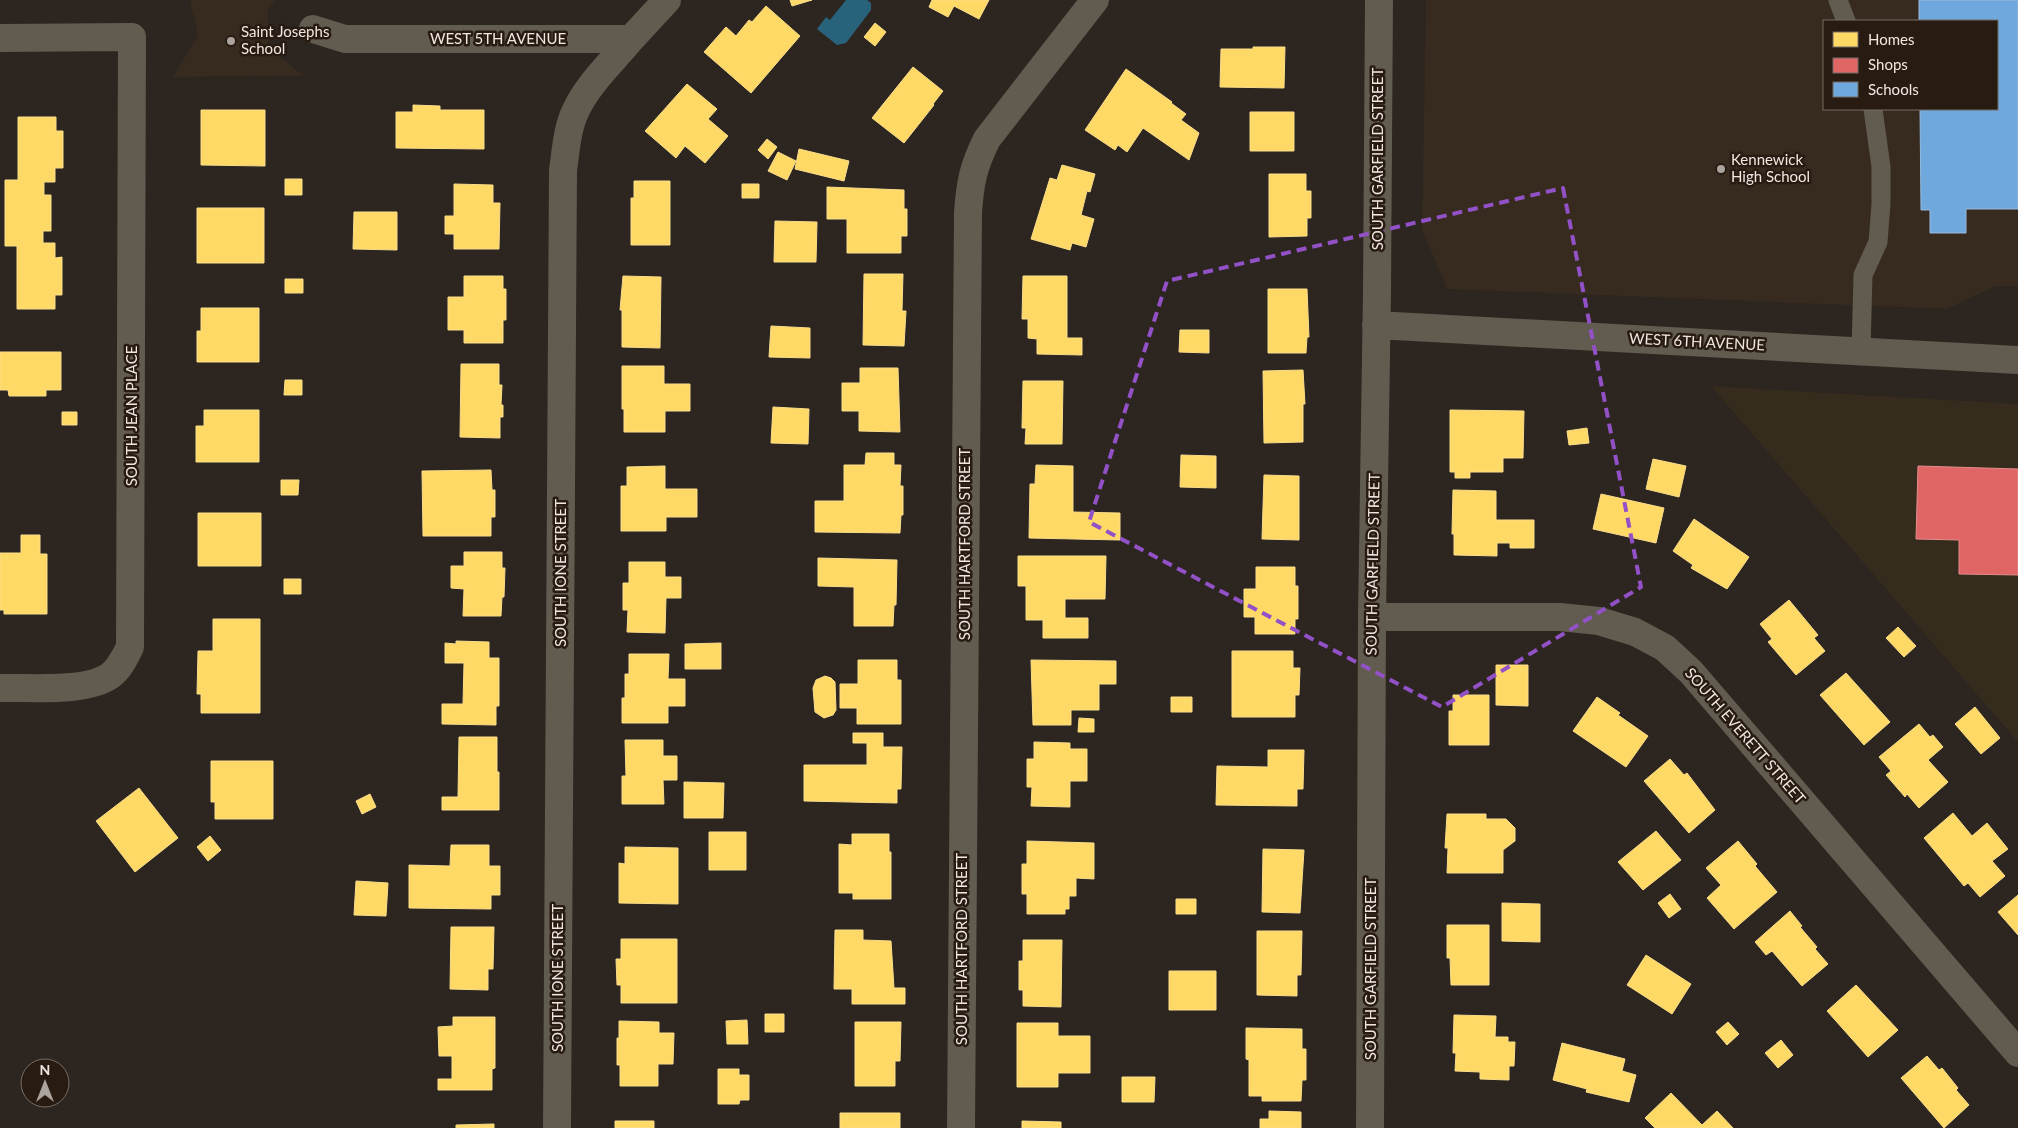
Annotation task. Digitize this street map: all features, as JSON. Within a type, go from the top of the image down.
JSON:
[{"type":"street","points":[[631,39],[667,0]]},
{"type":"street","name":"SOUTH HARTFORD STREET","points":[[961,1128],[969,188],[975,163],[987,140],[1095,0]]},
{"type":"street","name":"SOUTH GARFIELD STREET","points":[[1370,1128],[1372,617],[1379,0]]},
{"type":"street","name":"WEST 5TH AVENUE","points":[[313,29],[345,39],[631,39]]},
{"type":"street","name":"SOUTH JEAN PLACE","points":[[0,38],[132,37],[132,625],[130,647],[123,662],[111,675],[98,682],[83,686],[0,688]]},
{"type":"street","name":"SOUTH IONE STREET","points":[[557,1128],[563,170],[568,136],[576,110],[592,86],[631,39]]},
{"type":"street","name":"WEST 6TH AVENUE","points":[[1376,325],[2018,360]]},
{"type":"street","name":"SOUTH EVERETT STREET","points":[[1372,617],[1560,617],[1599,621],[1635,632],[1665,648],[1691,672],[2018,1053]]},
{"type":"lane","points":[[1838,0],[1846,20]]},
{"type":"lane","points":[[1861,351],[1863,275],[1878,242],[1881,204],[1881,167],[1873,110]]},
{"type":"highlighted area","points":[[1563,188],[1641,587],[1442,707],[1089,522],[1167,281]]},
{"type":"shaded area","name":"Saint Josephs School","points":[[190,0],[275,0],[268,10],[268,47],[304,76],[173,77],[198,36]]},
{"type":"shaded area","name":"Kennewick High School","points":[[1426,0],[2018,0],[2018,286],[1996,286],[1947,309],[1447,289],[1422,229]]},
{"type":"shaded area","points":[[1711,386],[2018,404],[2018,742]]},
{"type":"water","points":[[846,0],[867,0],[871,3],[871,10],[846,43],[837,45],[817,29],[826,17],[830,20]]},
{"type":"building: Homes","points":[[790,0],[812,0],[792,6]]},
{"type":"building: Homes","points":[[932,0],[989,0],[979,19],[954,6],[948,17],[929,7]]},
{"type":"building: Homes","points":[[766,6],[800,36],[751,93],[704,52],[726,27],[736,36],[749,20],[752,22]]},
{"type":"building: Homes","points":[[875,23],[886,32],[875,46],[864,37]]},
{"type":"building: Homes","points":[[1253,47],[1285,47],[1284,88],[1220,87],[1221,49],[1253,49]]},
{"type":"building: Homes","points":[[913,67],[943,91],[904,143],[872,118]]},
{"type":"building: Homes","points":[[1126,69],[1186,114],[1181,120],[1199,133],[1189,160],[1143,128],[1127,152],[1118,145],[1115,150],[1085,130]]},
{"type":"building: Homes","points":[[687,84],[717,109],[708,119],[728,136],[705,163],[685,146],[676,158],[645,131]]},
{"type":"building: Homes","points":[[413,105],[440,106],[440,110],[484,110],[484,149],[396,148],[396,112],[413,112]]},
{"type":"building: Homes","points":[[201,110],[265,110],[265,166],[201,165]]},
{"type":"building: Homes","points":[[1250,112],[1294,112],[1294,151],[1250,151]]},
{"type":"building: Homes","points":[[18,117],[56,117],[56,131],[63,131],[63,168],[55,168],[55,182],[44,182],[44,195],[51,195],[51,231],[43,231],[43,243],[55,243],[55,258],[62,257],[62,295],[55,295],[55,309],[17,309],[17,246],[5,246],[5,180],[18,180]]},
{"type":"building: Homes","points":[[767,139],[777,147],[768,159],[758,150]]},
{"type":"building: Homes","points":[[799,149],[849,161],[844,181],[795,169]]},
{"type":"building: Homes","points":[[778,152],[796,161],[787,180],[768,171]]},
{"type":"building: Homes","points":[[1062,165],[1095,174],[1090,192],[1087,191],[1081,215],[1094,219],[1086,247],[1072,243],[1070,250],[1031,239],[1050,178],[1057,180]]},
{"type":"building: Homes","points":[[1269,174],[1306,174],[1306,191],[1311,191],[1311,218],[1307,218],[1307,236],[1269,237]]},
{"type":"building: Homes","points":[[285,179],[302,179],[302,195],[285,195]]},
{"type":"building: Homes","points":[[634,181],[670,181],[670,245],[631,245],[631,198],[634,198]]},
{"type":"building: Homes","points":[[454,184],[493,185],[493,203],[500,203],[499,249],[454,249],[454,234],[445,234],[445,216],[454,216]]},
{"type":"building: Homes","points":[[742,184],[759,184],[759,198],[742,198]]},
{"type":"building: Homes","points":[[827,187],[904,190],[904,209],[907,209],[907,236],[901,236],[901,253],[847,253],[847,219],[827,219]]},
{"type":"building: Homes","points":[[197,208],[264,208],[264,263],[197,263]]},
{"type":"building: Homes","points":[[354,212],[397,212],[397,250],[353,249]]},
{"type":"building: Homes","points":[[775,221],[817,222],[816,262],[774,262]]},
{"type":"building: Homes","points":[[864,274],[903,274],[902,311],[906,311],[904,346],[863,345]]},
{"type":"building: Homes","points":[[464,276],[503,276],[503,289],[506,289],[506,320],[503,320],[503,343],[464,343],[464,330],[448,330],[448,297],[464,297]]},
{"type":"building: Homes","points":[[623,276],[661,277],[660,348],[622,347],[622,310],[620,310]]},
{"type":"building: Homes","points":[[1023,276],[1067,276],[1067,338],[1082,338],[1082,355],[1037,354],[1037,339],[1028,338],[1028,319],[1022,319]]},
{"type":"building: Homes","points":[[285,279],[303,279],[303,293],[285,293]]},
{"type":"building: Homes","points":[[1268,289],[1307,289],[1309,337],[1307,337],[1306,353],[1268,353]]},
{"type":"building: Homes","points":[[201,308],[259,308],[259,362],[197,362],[197,331],[201,331]]},
{"type":"building: Homes","points":[[771,326],[810,328],[810,358],[769,357]]},
{"type":"building: Homes","points":[[1180,330],[1209,330],[1209,353],[1179,352]]},
{"type":"building: Homes","points":[[0,352],[61,352],[61,390],[46,390],[46,396],[9,396],[8,390],[0,390]]},
{"type":"building: Homes","points":[[461,364],[499,364],[499,385],[502,385],[501,405],[503,405],[503,417],[500,417],[500,438],[460,437]]},
{"type":"building: Homes","points":[[622,366],[664,366],[664,384],[690,384],[690,411],[665,411],[665,432],[624,432]]},
{"type":"building: Homes","points":[[860,368],[898,368],[900,432],[859,431],[859,411],[842,411],[842,383],[860,383]]},
{"type":"building: Homes","points":[[1303,370],[1305,404],[1303,404],[1303,442],[1264,443],[1263,371]]},
{"type":"building: Homes","points":[[285,380],[302,380],[302,395],[284,395]]},
{"type":"building: Homes","points":[[1023,381],[1063,381],[1062,444],[1025,444],[1026,428],[1022,428]]},
{"type":"building: Homes","points":[[773,407],[809,409],[808,444],[771,443]]},
{"type":"building: Homes","points":[[204,410],[259,410],[259,462],[196,462],[196,426],[204,426]]},
{"type":"building: Homes","points":[[1450,410],[1524,411],[1523,458],[1503,458],[1503,472],[1470,472],[1470,478],[1455,478],[1455,472],[1450,472]]},
{"type":"building: Homes","points":[[62,412],[77,412],[77,425],[62,425]]},
{"type":"building: Homes","points":[[1587,428],[1589,443],[1569,445],[1567,431]]},
{"type":"building: Homes","points":[[866,453],[894,453],[894,465],[901,465],[900,486],[903,486],[903,515],[901,515],[900,533],[815,532],[815,501],[844,501],[844,465],[865,465]]},
{"type":"building: Homes","points":[[1181,455],[1216,456],[1216,488],[1180,487]]},
{"type":"building: Homes","points":[[1653,459],[1686,466],[1679,497],[1646,489]]},
{"type":"building: Homes","points":[[1036,465],[1073,466],[1073,512],[1120,513],[1120,540],[1029,538],[1030,484],[1035,484]]},
{"type":"building: Homes","points":[[665,466],[665,489],[697,489],[697,517],[666,517],[666,531],[621,531],[621,486],[627,486],[627,467]]},
{"type":"building: Homes","points":[[491,470],[492,490],[495,490],[495,517],[491,517],[491,536],[423,536],[422,471]]},
{"type":"building: Homes","points":[[1264,475],[1299,476],[1299,540],[1262,539]]},
{"type":"building: Homes","points":[[281,480],[299,480],[298,495],[281,495]]},
{"type":"building: Homes","points":[[1453,490],[1496,491],[1496,520],[1534,520],[1534,548],[1510,548],[1510,543],[1497,543],[1497,556],[1454,555],[1454,534],[1452,534]]},
{"type":"building: Homes","points":[[1601,494],[1664,508],[1656,543],[1593,529]]},
{"type":"building: Homes","points":[[198,513],[261,513],[261,566],[198,566]]},
{"type":"building: Homes","points":[[1694,519],[1749,557],[1727,589],[1691,568],[1693,565],[1673,551]]},
{"type":"building: Homes","points":[[21,535],[40,535],[40,554],[47,554],[47,614],[4,614],[4,610],[0,610],[0,553],[21,553]]},
{"type":"building: Homes","points":[[464,552],[502,552],[502,568],[505,568],[501,616],[463,616],[464,589],[451,588],[451,566],[464,566]]},
{"type":"building: Homes","points":[[1018,556],[1106,556],[1105,599],[1065,599],[1065,618],[1088,618],[1088,638],[1043,638],[1043,620],[1026,620],[1026,586],[1018,586]]},
{"type":"building: Homes","points":[[818,558],[897,560],[896,605],[894,605],[893,626],[854,626],[854,587],[818,586]]},
{"type":"building: Homes","points":[[629,562],[665,562],[665,577],[681,577],[681,598],[666,598],[665,633],[627,632],[628,610],[623,610],[623,583],[629,583]]},
{"type":"building: Homes","points":[[1256,567],[1295,567],[1295,586],[1298,586],[1298,619],[1295,619],[1295,634],[1255,634],[1255,617],[1244,617],[1244,589],[1256,589]]},
{"type":"building: Homes","points":[[284,579],[301,579],[301,594],[284,594]]},
{"type":"building: Homes","points":[[1789,600],[1818,635],[1814,638],[1825,651],[1796,675],[1768,642],[1772,639],[1760,624]]},
{"type":"building: Homes","points":[[213,619],[260,619],[260,713],[201,713],[201,694],[197,694],[198,651],[213,651]]},
{"type":"building: Homes","points":[[1898,627],[1916,646],[1904,657],[1886,638]]},
{"type":"building: Homes","points":[[456,641],[489,642],[489,658],[499,658],[499,706],[496,706],[496,725],[442,724],[442,704],[463,704],[464,663],[445,663],[445,643],[456,644]]},
{"type":"building: Homes","points":[[721,643],[721,669],[685,669],[685,644]]},
{"type":"building: Homes","points":[[1232,651],[1293,651],[1293,668],[1300,668],[1299,695],[1295,695],[1295,717],[1232,717]]},
{"type":"building: Homes","points":[[629,654],[669,654],[668,679],[685,679],[685,706],[668,706],[668,723],[622,723],[622,698],[625,698],[625,674],[629,674]]},
{"type":"building: Homes","points":[[858,660],[897,660],[897,680],[901,680],[901,724],[857,724],[857,708],[840,708],[840,684],[858,684]]},
{"type":"building: Homes","points":[[1031,660],[1116,661],[1116,684],[1099,684],[1099,710],[1071,710],[1071,725],[1033,725]]},
{"type":"building: Homes","points":[[1496,665],[1528,665],[1528,706],[1496,705]]},
{"type":"building: Homes","points":[[1846,673],[1890,722],[1864,745],[1820,695]]},
{"type":"building: Homes","points":[[825,676],[835,682],[836,710],[833,715],[824,718],[815,712],[813,688],[816,680]]},
{"type":"building: Homes","points":[[1453,695],[1489,695],[1489,745],[1449,745],[1449,711],[1453,711]]},
{"type":"building: Homes","points":[[1171,697],[1192,697],[1192,712],[1171,712]]},
{"type":"building: Homes","points":[[1597,697],[1620,713],[1618,715],[1648,736],[1626,767],[1573,731]]},
{"type":"building: Homes","points":[[1975,707],[2000,738],[1981,754],[1955,724]]},
{"type":"building: Homes","points":[[1079,718],[1094,719],[1094,732],[1078,732]]},
{"type":"building: Homes","points":[[1919,724],[1930,737],[1933,735],[1943,747],[1928,760],[1948,782],[1919,808],[1907,794],[1905,797],[1886,775],[1891,771],[1879,757]]},
{"type":"building: Homes","points":[[853,733],[883,733],[883,747],[902,747],[901,789],[897,789],[897,803],[804,801],[804,765],[867,765],[867,743],[853,743]]},
{"type":"building: Homes","points":[[459,737],[497,737],[499,810],[442,810],[442,797],[458,797]]},
{"type":"building: Homes","points":[[625,740],[663,740],[663,756],[677,756],[677,780],[663,780],[664,804],[622,804],[622,776],[626,776]]},
{"type":"building: Homes","points":[[1034,742],[1070,743],[1070,749],[1087,749],[1087,781],[1070,781],[1070,807],[1031,806],[1032,787],[1027,787],[1027,759],[1034,759]]},
{"type":"building: Homes","points":[[1268,750],[1304,750],[1303,789],[1297,789],[1297,806],[1216,805],[1217,766],[1268,767]]},
{"type":"building: Homes","points":[[1670,759],[1684,775],[1687,773],[1715,810],[1689,833],[1644,781]]},
{"type":"building: Homes","points":[[211,761],[273,761],[273,819],[215,819],[215,802],[211,802]]},
{"type":"building: Homes","points":[[684,782],[724,783],[723,818],[684,818]]},
{"type":"building: Homes","points":[[139,788],[178,838],[135,872],[96,821]]},
{"type":"building: Homes","points":[[370,794],[376,807],[362,814],[356,801]]},
{"type":"building: Homes","points":[[1953,813],[1972,836],[1987,823],[2008,849],[1992,861],[2005,876],[1980,897],[1968,883],[1964,886],[1924,838]]},
{"type":"building: Homes","points":[[1447,814],[1486,814],[1486,819],[1506,819],[1515,828],[1515,841],[1503,850],[1503,873],[1447,873],[1448,848],[1445,848]]},
{"type":"building: Homes","points":[[1656,831],[1681,860],[1643,890],[1618,862]]},
{"type":"building: Homes","points":[[709,832],[746,832],[746,870],[709,870]]},
{"type":"building: Homes","points":[[852,834],[889,834],[891,899],[853,899],[853,893],[839,893],[839,844],[852,845]]},
{"type":"building: Homes","points":[[210,836],[221,850],[208,861],[197,847]]},
{"type":"building: Homes","points":[[1027,841],[1094,843],[1094,879],[1076,878],[1076,896],[1069,896],[1069,909],[1065,909],[1065,914],[1027,914],[1027,894],[1022,894],[1022,864],[1027,864]]},
{"type":"building: Homes","points":[[1738,841],[1757,864],[1755,866],[1777,892],[1734,929],[1707,898],[1721,885],[1706,868]]},
{"type":"building: Homes","points":[[451,845],[489,845],[489,866],[500,866],[500,895],[491,895],[491,909],[409,908],[409,865],[450,866]]},
{"type":"building: Homes","points":[[625,847],[678,848],[678,904],[619,903],[619,863],[625,864]]},
{"type":"building: Homes","points":[[1263,849],[1304,850],[1300,913],[1262,912]]},
{"type":"building: Homes","points":[[356,881],[388,883],[386,916],[354,915]]},
{"type":"building: Homes","points":[[1670,894],[1681,909],[1669,918],[1658,903]]},
{"type":"building: Homes","points":[[2018,895],[2018,935],[1998,912]]},
{"type":"building: Homes","points":[[1176,899],[1196,899],[1196,914],[1176,914]]},
{"type":"building: Homes","points":[[1502,903],[1540,904],[1540,942],[1502,941]]},
{"type":"building: Homes","points":[[1790,911],[1802,926],[1800,927],[1817,947],[1815,949],[1828,964],[1802,986],[1772,951],[1766,955],[1755,942]]},
{"type":"building: Homes","points":[[1447,925],[1489,925],[1489,985],[1451,985],[1450,958],[1447,958]]},
{"type":"building: Homes","points":[[451,927],[494,927],[493,969],[488,969],[488,990],[450,989]]},
{"type":"building: Homes","points":[[835,930],[863,930],[863,940],[891,941],[894,988],[905,988],[905,1004],[852,1004],[852,989],[834,989]]},
{"type":"building: Homes","points":[[1257,931],[1302,931],[1301,975],[1297,975],[1297,996],[1257,995]]},
{"type":"building: Homes","points":[[621,939],[677,939],[677,1003],[621,1003],[621,985],[617,985],[616,959],[621,959]]},
{"type":"building: Homes","points":[[1023,940],[1062,940],[1061,1007],[1023,1006],[1023,990],[1019,990],[1019,961],[1023,961]]},
{"type":"building: Homes","points":[[1646,955],[1691,984],[1672,1014],[1627,985]]},
{"type":"building: Homes","points":[[1169,971],[1216,971],[1216,1010],[1169,1010]]},
{"type":"building: Homes","points":[[1856,985],[1898,1030],[1868,1057],[1827,1011]]},
{"type":"building: Homes","points":[[765,1014],[784,1014],[784,1032],[765,1032]]},
{"type":"building: Homes","points":[[1454,1015],[1496,1016],[1495,1037],[1508,1037],[1508,1042],[1515,1042],[1514,1066],[1509,1066],[1509,1080],[1480,1079],[1480,1072],[1455,1071],[1456,1053],[1453,1053]]},
{"type":"building: Homes","points":[[453,1017],[495,1017],[495,1068],[492,1069],[492,1090],[438,1090],[438,1079],[452,1079],[452,1056],[439,1056],[438,1027],[453,1026]]},
{"type":"building: Homes","points":[[747,1020],[748,1044],[727,1044],[726,1021]]},
{"type":"building: Homes","points":[[619,1021],[659,1022],[659,1033],[674,1033],[673,1064],[658,1064],[658,1086],[620,1086],[620,1065],[617,1065]]},
{"type":"building: Homes","points":[[855,1022],[901,1022],[900,1061],[895,1061],[895,1086],[855,1086]]},
{"type":"building: Homes","points":[[1728,1022],[1739,1034],[1727,1045],[1716,1032]]},
{"type":"building: Homes","points":[[1017,1023],[1058,1023],[1058,1036],[1090,1036],[1090,1073],[1058,1073],[1058,1087],[1017,1087]]},
{"type":"building: Homes","points":[[1246,1028],[1302,1029],[1302,1049],[1306,1049],[1306,1080],[1302,1080],[1301,1101],[1262,1101],[1262,1096],[1249,1096],[1249,1060],[1246,1059]]},
{"type":"building: Homes","points":[[1781,1040],[1793,1055],[1778,1068],[1765,1053]]},
{"type":"building: Homes","points":[[1562,1043],[1625,1059],[1622,1071],[1636,1075],[1629,1102],[1586,1092],[1587,1089],[1553,1080]]},
{"type":"building: Homes","points":[[1927,1056],[1939,1070],[1942,1068],[1958,1088],[1956,1090],[1969,1105],[1944,1128],[1901,1078]]},
{"type":"building: Homes","points":[[718,1069],[739,1069],[739,1075],[749,1075],[749,1100],[740,1100],[739,1104],[718,1104]]},
{"type":"building: Homes","points":[[1122,1077],[1155,1077],[1154,1102],[1122,1102]]},
{"type":"building: Homes","points":[[1671,1093],[1702,1125],[1717,1111],[1733,1128],[1655,1128],[1645,1118]]},
{"type":"building: Homes","points":[[1269,1111],[1301,1112],[1301,1128],[1260,1128],[1260,1119],[1269,1119]]},
{"type":"building: Homes","points":[[840,1113],[900,1113],[900,1128],[840,1128]]},
{"type":"building: Homes","points":[[615,1121],[654,1121],[654,1128],[615,1128]]},
{"type":"building: Homes","points":[[1022,1121],[1061,1122],[1061,1128],[1022,1128]]},
{"type":"building: Homes","points":[[494,1124],[494,1128],[456,1128],[456,1125]]},
{"type":"building: Shops","points":[[1918,466],[2018,469],[2018,575],[1959,574],[1959,540],[1916,539]]},
{"type":"building: Schools","points":[[1919,0],[2018,0],[2018,209],[1966,209],[1966,233],[1930,233],[1930,210],[1921,210],[1920,110],[1998,110],[1998,20],[1919,20]]},
{"type":"place","name":"Saint Josephs School","points":[[231,41]]},
{"type":"place","name":"Kennewick High School","points":[[1721,169]]}]
